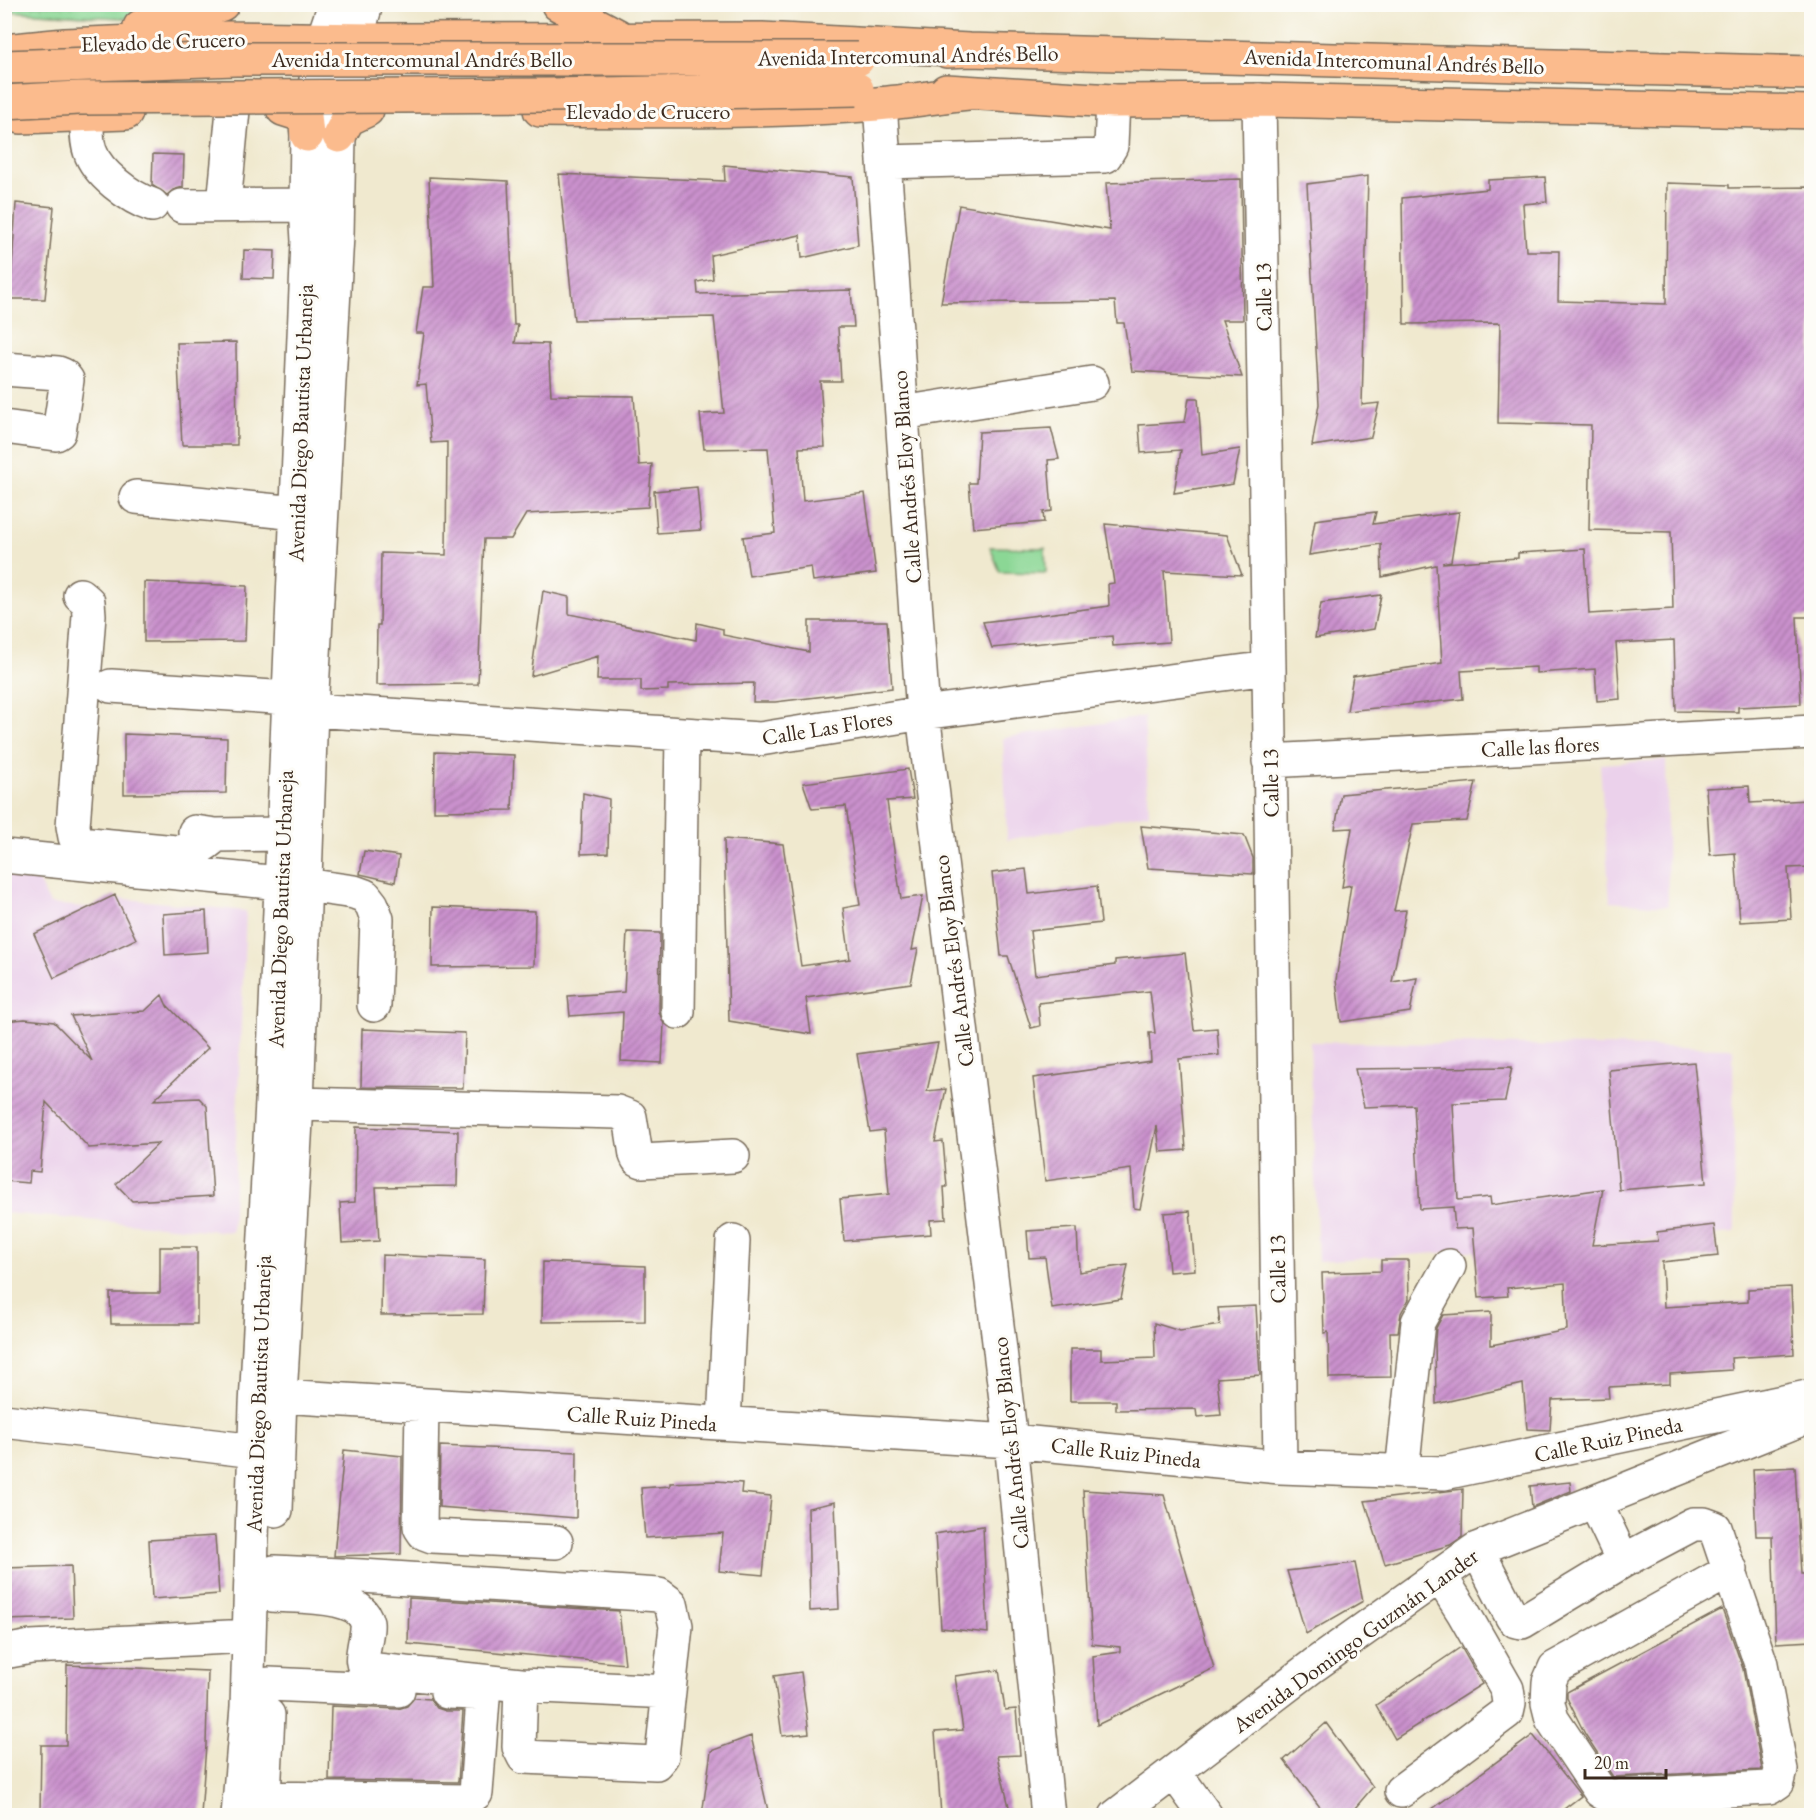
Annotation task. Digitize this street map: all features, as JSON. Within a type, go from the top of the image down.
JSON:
[{"type":"main road","points":[[64,45],[173,20],[222,4]]},
{"type":"main road","points":[[558,4],[622,38]]},
{"type":"main road","name":"Elevado de Crucero","points":[[4,51],[64,45],[227,38],[762,39],[969,50]]},
{"type":"main road","name":"Avenida Intercomunal Andrés Bello","points":[[4,102],[79,98],[551,94],[865,84],[969,50],[1812,73]]},
{"type":"main road","name":"Avenida Intercomunal Andrés Bello","points":[[4,67],[236,58],[865,84],[968,93],[1113,101],[1259,100],[1812,112]]},
{"type":"main road","name":"Elevado de Crucero","points":[[4,117],[233,110],[325,118],[796,109],[865,84]]},
{"type":"street","name":"Avenida Diego Bautista Urbaneja","points":[[255,1810],[269,1684],[273,1584],[268,1400],[272,1102],[293,884],[282,834],[300,704],[297,513],[308,241],[306,205],[325,118],[347,72],[334,4]]},
{"type":"street","name":"Avenida Diego Bautista Urbaneja","points":[[339,39],[366,4]]},
{"type":"street","name":"Calle Andrés Eloy Blanco","points":[[865,84],[884,162],[923,712],[1011,1441],[1048,1815]]},
{"type":"street","name":"Calle 13","points":[[1259,100],[1280,1467]]},
{"type":"street","points":[[884,162],[1105,156],[1111,146],[1113,101]]},
{"type":"street","points":[[224,206],[233,110]]},
{"type":"street","points":[[87,114],[89,149],[94,162],[138,201],[167,206],[306,205]]},
{"type":"street","name":"Avenida Diego Bautista Urbaneja","points":[[255,1810],[247,1707],[255,1451],[268,1400],[297,1104],[293,884],[300,704],[337,234],[325,118]]},
{"type":"street","points":[[4,369],[58,373],[67,380],[59,432],[56,434],[4,427]]},
{"type":"street","points":[[902,413],[1092,383]]},
{"type":"street","points":[[136,497],[297,513]]},
{"type":"street","points":[[80,595],[88,602],[89,615],[75,796],[80,811],[100,822],[216,835],[282,834]]},
{"type":"street","name":"Calle Las Flores","points":[[111,686],[300,704],[760,739],[923,712],[1269,668]]},
{"type":"street","name":"Calle las flores","points":[[1269,761],[1812,732]]},
{"type":"street","points":[[678,1012],[682,734]]},
{"type":"street","points":[[4,856],[293,884],[354,892],[365,896],[372,905],[377,919],[374,1005]]},
{"type":"street","points":[[297,1104],[617,1112],[630,1117],[636,1155],[642,1161],[733,1156]]},
{"type":"street","points":[[724,1423],[733,1240]]},
{"type":"street","points":[[1402,1472],[1418,1322],[1449,1266]]},
{"type":"street","name":"Calle Ruiz Pineda","points":[[268,1400],[422,1405],[724,1423],[1011,1441],[1280,1467],[1444,1473],[1812,1396]]},
{"type":"street","points":[[422,1405],[420,1527],[424,1533],[432,1536],[556,1542]]},
{"type":"street","name":"Avenida Domingo Guzmán Lander","points":[[1116,1815],[1175,1773],[1314,1665],[1477,1549],[1812,1415]]},
{"type":"street","points":[[4,1421],[255,1451]]},
{"type":"street","points":[[1595,1502],[1623,1561]]},
{"type":"street","points":[[1477,1549],[1512,1617],[1522,1622],[1623,1561],[1693,1524],[1704,1524],[1715,1528],[1731,1570],[1761,1664],[1781,1770],[1778,1782],[1769,1788],[1608,1796],[1599,1791],[1552,1719],[1548,1702],[1549,1682],[1555,1668],[1731,1570]]},
{"type":"street","points":[[273,1584],[362,1576],[659,1595],[671,1604],[676,1626],[662,1756],[656,1763],[524,1757],[519,1747],[521,1685]]},
{"type":"street","points":[[1401,1791],[1507,1712],[1509,1703],[1507,1689],[1440,1576]]},
{"type":"street","points":[[273,1584],[341,1600],[357,1608],[367,1623],[362,1660],[363,1666],[367,1669],[521,1685],[669,1692]]},
{"type":"street","points":[[4,1652],[31,1647],[249,1636]]},
{"type":"street","points":[[255,1810],[465,1801],[471,1799],[476,1793],[483,1699],[478,1693],[269,1684]]},
{"type":"street","points":[[1175,1773],[1206,1815]]},
{"type":"shaded area","points":[[1144,717],[1149,813],[1007,840],[1003,738]]},
{"type":"shaded area","points":[[1666,760],[1668,906],[1610,902],[1600,764]]},
{"type":"shaded area","points":[[4,869],[33,871],[50,904],[96,908],[107,897],[246,911],[232,1232],[5,1213]]},
{"type":"shaded area","points":[[1310,1042],[1733,1048],[1735,1233],[1318,1261]]},
{"type":"green space","points":[[4,5],[190,5],[136,19],[5,11]]},
{"type":"green space","points":[[990,547],[1045,548],[1046,573],[1000,572]]},
{"type":"building","points":[[153,154],[184,155],[183,187],[167,195],[152,185]]},
{"type":"building","points":[[724,165],[853,177],[858,245],[802,258],[800,235],[711,255],[713,279],[697,282],[698,294],[851,290],[854,327],[838,327],[841,381],[820,381],[825,447],[799,448],[803,501],[865,493],[876,573],[813,581],[811,567],[749,576],[743,537],[775,533],[768,448],[704,449],[700,414],[724,413],[714,317],[574,320],[559,174],[725,181]]},
{"type":"building","points":[[1368,176],[1362,405],[1379,403],[1371,437],[1312,446],[1319,404],[1307,184]]},
{"type":"building","points":[[429,177],[508,181],[514,325],[518,325],[515,343],[548,344],[551,395],[634,396],[639,465],[652,464],[648,507],[526,514],[511,539],[484,539],[478,684],[376,685],[381,553],[446,555],[447,442],[431,443],[426,384],[417,385],[424,333],[416,333],[423,287],[434,287]]},
{"type":"building","points":[[1545,177],[1547,202],[1523,204],[1526,251],[1559,251],[1558,301],[1666,304],[1667,183],[1729,185],[1729,188],[1812,187],[1812,617],[1797,617],[1801,704],[1738,707],[1738,712],[1676,711],[1674,640],[1616,643],[1620,699],[1597,701],[1595,669],[1536,673],[1536,667],[1461,671],[1463,699],[1347,711],[1353,676],[1442,663],[1436,565],[1382,577],[1381,544],[1309,555],[1315,520],[1376,512],[1373,524],[1459,512],[1451,561],[1442,563],[1518,558],[1518,553],[1585,549],[1589,614],[1673,609],[1671,532],[1589,530],[1591,425],[1498,423],[1500,323],[1404,324],[1402,198],[1488,189],[1488,180]]},
{"type":"building","points":[[1241,179],[1243,320],[1222,320],[1242,377],[1132,371],[1124,323],[1117,323],[1115,301],[941,303],[959,205],[1110,230],[1106,183]]},
{"type":"building","points":[[16,203],[54,207],[45,299],[10,299]]},
{"type":"building","points":[[244,250],[275,251],[274,279],[243,278]]},
{"type":"building","points":[[236,342],[237,445],[182,445],[177,343]]},
{"type":"building","points":[[1189,398],[1198,398],[1202,455],[1240,449],[1233,484],[1174,493],[1181,450],[1141,453],[1139,425],[1185,422]]},
{"type":"building","points":[[1051,428],[1059,459],[1048,460],[1052,511],[1043,512],[1044,522],[973,528],[969,483],[976,483],[979,432]]},
{"type":"building","points":[[697,487],[701,530],[657,533],[654,491]]},
{"type":"building","points":[[1105,524],[1227,535],[1242,575],[1164,571],[1169,642],[1113,646],[1112,636],[992,648],[983,622],[1109,606],[1108,584],[1114,583]]},
{"type":"building","points":[[144,582],[247,586],[245,641],[144,642]]},
{"type":"building","points":[[543,591],[569,597],[569,614],[696,640],[697,623],[723,629],[723,635],[809,652],[809,621],[887,621],[892,688],[775,702],[753,702],[754,683],[668,685],[668,690],[641,691],[641,680],[597,680],[598,656],[531,676]]},
{"type":"building","points":[[1381,595],[1374,629],[1315,638],[1321,603]]},
{"type":"building","points":[[124,734],[227,738],[226,793],[124,794]]},
{"type":"building","points":[[435,752],[514,755],[512,810],[434,811]]},
{"type":"building","points":[[908,769],[913,799],[887,801],[901,899],[923,896],[912,950],[918,949],[911,983],[806,998],[811,1034],[729,1021],[724,839],[783,844],[801,966],[850,959],[843,908],[860,905],[846,806],[812,809],[803,783]]},
{"type":"building","points":[[1476,782],[1467,821],[1413,824],[1394,911],[1406,910],[1392,982],[1417,978],[1410,1012],[1341,1022],[1336,980],[1351,885],[1342,887],[1352,828],[1335,829],[1341,794]]},
{"type":"building","points":[[1749,786],[1750,803],[1807,800],[1811,867],[1788,868],[1791,919],[1740,922],[1735,853],[1710,855],[1706,788]]},
{"type":"building","points":[[583,793],[609,799],[608,853],[581,854]]},
{"type":"building","points":[[1141,826],[1244,835],[1253,858],[1253,874],[1148,868]]},
{"type":"building","points":[[364,851],[399,856],[395,882],[360,874]]},
{"type":"building","points":[[1026,869],[1029,894],[1097,886],[1101,923],[1030,931],[1035,975],[1115,965],[1115,960],[1185,953],[1194,1030],[1217,1028],[1219,1055],[1179,1059],[1186,1150],[1160,1152],[1157,1126],[1140,1209],[1134,1208],[1131,1169],[1045,1181],[1033,1078],[1151,1061],[1149,1033],[1155,1033],[1150,991],[1038,1003],[1040,1026],[1031,1028],[1008,956],[1001,956],[992,873]]},
{"type":"building","points":[[115,895],[136,939],[54,978],[34,934]]},
{"type":"building","points":[[433,907],[535,911],[534,966],[432,967]]},
{"type":"building","points":[[206,911],[208,952],[165,955],[163,914]]},
{"type":"building","points":[[627,932],[660,933],[659,1012],[664,1024],[662,1063],[621,1061],[623,1012],[570,1016],[568,996],[624,992]]},
{"type":"building","points":[[162,995],[168,1008],[168,1006],[208,1048],[154,1100],[199,1098],[207,1106],[213,1196],[132,1201],[116,1184],[159,1143],[89,1148],[46,1102],[40,1172],[30,1171],[29,1183],[4,1181],[4,1021],[25,1019],[54,1022],[92,1061],[71,1016],[145,1011]]},
{"type":"building","points":[[362,1029],[465,1033],[463,1088],[361,1087]]},
{"type":"building","points":[[938,1043],[927,1091],[946,1089],[935,1142],[943,1141],[947,1187],[944,1187],[946,1219],[930,1220],[931,1234],[844,1241],[840,1199],[889,1194],[884,1130],[870,1132],[857,1054]]},
{"type":"building","points":[[1694,1062],[1706,1183],[1619,1190],[1609,1070]]},
{"type":"building","points":[[1512,1067],[1505,1101],[1453,1103],[1458,1200],[1490,1197],[1491,1205],[1603,1189],[1592,1245],[1658,1241],[1657,1232],[1714,1225],[1718,1256],[1662,1262],[1664,1307],[1748,1302],[1748,1289],[1791,1287],[1794,1354],[1731,1358],[1732,1370],[1670,1374],[1670,1384],[1608,1387],[1609,1398],[1552,1400],[1550,1430],[1527,1429],[1523,1384],[1436,1404],[1435,1339],[1436,1328],[1443,1315],[1491,1312],[1491,1345],[1567,1330],[1565,1283],[1507,1288],[1508,1296],[1479,1298],[1473,1228],[1455,1229],[1453,1207],[1420,1209],[1414,1105],[1364,1107],[1355,1069]]},
{"type":"building","points":[[356,1127],[458,1131],[457,1186],[376,1187],[379,1241],[342,1243],[340,1203],[355,1202]]},
{"type":"building","points":[[1190,1211],[1195,1270],[1169,1272],[1164,1213]]},
{"type":"building","points":[[1077,1228],[1079,1272],[1128,1265],[1121,1299],[1052,1309],[1045,1257],[1029,1258],[1027,1231]]},
{"type":"building","points":[[160,1247],[197,1247],[197,1324],[111,1324],[110,1293],[160,1293]]},
{"type":"building","points":[[382,1255],[485,1259],[483,1314],[381,1315]]},
{"type":"building","points":[[1381,1260],[1408,1260],[1409,1299],[1401,1313],[1398,1332],[1390,1332],[1391,1377],[1329,1378],[1328,1332],[1324,1333],[1322,1273],[1381,1271]]},
{"type":"building","points":[[543,1262],[645,1266],[645,1321],[542,1322]]},
{"type":"building","points":[[1256,1306],[1260,1375],[1217,1378],[1221,1415],[1197,1417],[1196,1409],[1116,1410],[1116,1401],[1070,1401],[1070,1349],[1101,1349],[1101,1360],[1155,1358],[1154,1323],[1180,1331],[1220,1325],[1218,1308]]},
{"type":"building","points":[[440,1446],[577,1452],[576,1518],[439,1507]]},
{"type":"building","points":[[344,1450],[402,1456],[401,1554],[334,1556]]},
{"type":"building","points":[[1795,1467],[1801,1574],[1812,1574],[1812,1641],[1776,1643],[1772,1536],[1756,1536],[1753,1469]]},
{"type":"building","points":[[717,1481],[742,1483],[741,1493],[771,1496],[763,1575],[719,1571],[723,1533],[645,1538],[641,1488],[670,1486],[670,1483]]},
{"type":"building","points":[[1570,1482],[1571,1491],[1532,1507],[1530,1486]]},
{"type":"building","points":[[1463,1489],[1462,1537],[1450,1545],[1385,1564],[1365,1501]]},
{"type":"building","points":[[1083,1490],[1164,1495],[1214,1668],[1097,1725],[1093,1656],[1120,1652],[1120,1647],[1092,1644]]},
{"type":"building","points":[[835,1502],[839,1609],[810,1611],[808,1508]]},
{"type":"building","points":[[983,1526],[988,1633],[941,1628],[935,1534]]},
{"type":"building","points":[[215,1536],[219,1594],[152,1599],[149,1540]]},
{"type":"building","points":[[1355,1563],[1363,1601],[1306,1634],[1287,1571]]},
{"type":"building","points":[[71,1566],[73,1618],[4,1620],[4,1568]]},
{"type":"building","points":[[409,1598],[619,1611],[625,1664],[408,1644]]},
{"type":"building","points":[[1722,1609],[1743,1669],[1762,1770],[1613,1777],[1585,1734],[1567,1698],[1567,1692]]},
{"type":"building","points":[[1461,1647],[1482,1684],[1395,1739],[1376,1705]]},
{"type":"building","points":[[67,1665],[208,1671],[201,1815],[40,1815],[41,1745],[66,1745]]},
{"type":"building","points":[[999,1670],[1005,1710],[1016,1709],[1020,1755],[997,1756],[1011,1815],[941,1815],[935,1732],[963,1730],[955,1676]]},
{"type":"building","points":[[801,1672],[809,1733],[782,1736],[774,1676]]},
{"type":"building","points":[[414,1698],[430,1699],[437,1708],[446,1711],[463,1711],[458,1782],[329,1780],[331,1706],[398,1709],[407,1706]]},
{"type":"building","points":[[1326,1723],[1373,1787],[1349,1815],[1326,1815],[1284,1760]]},
{"type":"building","points":[[1533,1735],[1581,1796],[1556,1815],[1424,1815]]},
{"type":"building","points":[[751,1736],[769,1815],[702,1815],[711,1751]]}]
